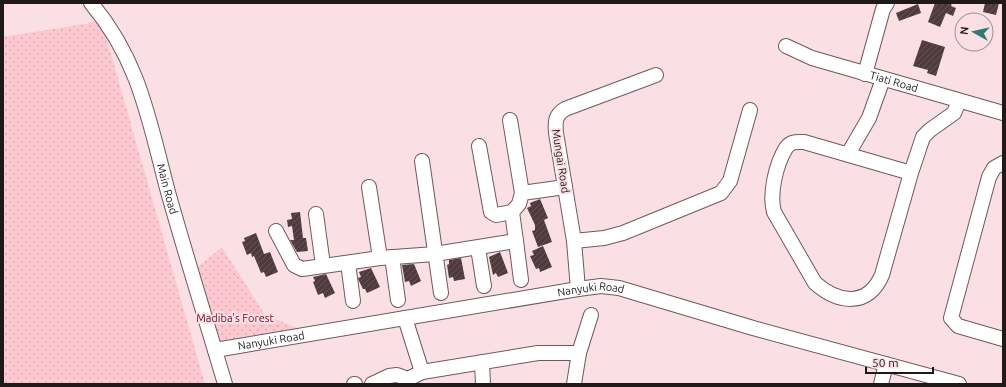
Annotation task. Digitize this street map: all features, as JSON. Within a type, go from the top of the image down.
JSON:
[{"type":"street","name":"Main Road","points":[[91,3],[115,34],[146,104],[168,192],[225,384]]},
{"type":"street","points":[[864,74],[883,9],[887,3]]},
{"type":"street","name":"Tiati Road","points":[[786,46],[812,58],[1003,113]]},
{"type":"street","name":"Mungai Road","points":[[578,289],[574,240],[556,133],[557,115],[565,109],[656,74]]},
{"type":"street","points":[[848,154],[869,118],[883,79]]},
{"type":"street","points":[[911,173],[804,142],[790,143],[783,153],[771,197],[774,212],[815,283],[831,294],[852,299],[861,298],[869,294],[877,287],[882,275],[911,173],[923,137],[930,130],[954,113],[959,101]]},
{"type":"street","points":[[574,240],[604,238],[623,233],[721,193],[730,181],[750,110]]},
{"type":"street","points":[[479,146],[491,212],[496,216],[512,212],[519,204],[522,193],[510,120]]},
{"type":"street","points":[[422,161],[441,293]]},
{"type":"street","points":[[1003,163],[999,164],[991,171],[951,318],[958,326],[1003,339]]},
{"type":"street","points":[[369,187],[398,300]]},
{"type":"street","points":[[522,193],[565,187]]},
{"type":"street","points":[[512,212],[521,280]]},
{"type":"street","points":[[316,214],[324,265]]},
{"type":"street","points":[[276,231],[296,267],[302,269],[386,258],[435,254],[516,241]]},
{"type":"street","points":[[478,248],[484,286]]},
{"type":"street","points":[[348,263],[353,302]]},
{"type":"street","name":"Nanyuki Road","points":[[215,350],[601,286],[619,288],[752,328],[959,384]]},
{"type":"street","points":[[574,384],[579,353],[591,315]]},
{"type":"street","points":[[405,318],[422,372]]},
{"type":"street","points":[[372,384],[389,376],[397,375],[408,379],[422,372],[482,362],[543,353],[579,353]]},
{"type":"street","points":[[482,362],[483,384]]},
{"type":"street","points":[[881,384],[886,364]]},
{"type":"green space","points":[[96,22],[105,33],[205,384],[3,384],[3,37]]},
{"type":"green space","name":"Madiba's Forest","points":[[222,247],[265,315],[302,330],[218,344],[213,337],[198,267]]},
{"type":"building","points":[[935,3],[952,3],[951,6],[956,8],[953,16],[946,13],[940,27],[928,22]]},
{"type":"building","points":[[985,3],[999,3],[996,15],[994,15],[994,12],[983,12]]},
{"type":"building","points":[[918,4],[921,13],[899,21],[896,13]]},
{"type":"building","points":[[922,40],[945,47],[936,76],[927,73],[928,70],[913,66]]},
{"type":"building","points":[[540,199],[548,218],[544,220],[552,242],[538,247],[532,231],[535,230],[535,225],[527,208],[531,206],[530,203]]},
{"type":"building","points":[[300,212],[303,238],[306,238],[308,251],[297,252],[290,240],[294,240],[292,226],[288,227],[287,220],[292,219],[291,213]]},
{"type":"building","points":[[256,233],[264,254],[270,252],[278,272],[266,277],[264,272],[261,273],[254,256],[252,257],[251,253],[247,255],[242,242],[245,241],[244,238]]},
{"type":"building","points":[[543,246],[552,267],[540,272],[539,268],[536,269],[530,256],[534,255],[532,251]]},
{"type":"building","points":[[500,252],[508,273],[498,277],[496,273],[493,275],[489,257]]},
{"type":"building","points":[[461,258],[465,279],[454,281],[453,277],[449,278],[447,265],[449,264],[449,260]]},
{"type":"building","points":[[414,264],[421,281],[411,286],[409,281],[405,282],[402,265]]},
{"type":"building","points":[[371,268],[380,287],[367,293],[365,289],[363,289],[358,278],[361,277],[359,272]]},
{"type":"building","points":[[326,274],[335,293],[325,298],[323,293],[318,295],[313,282],[315,281],[313,277]]}]
